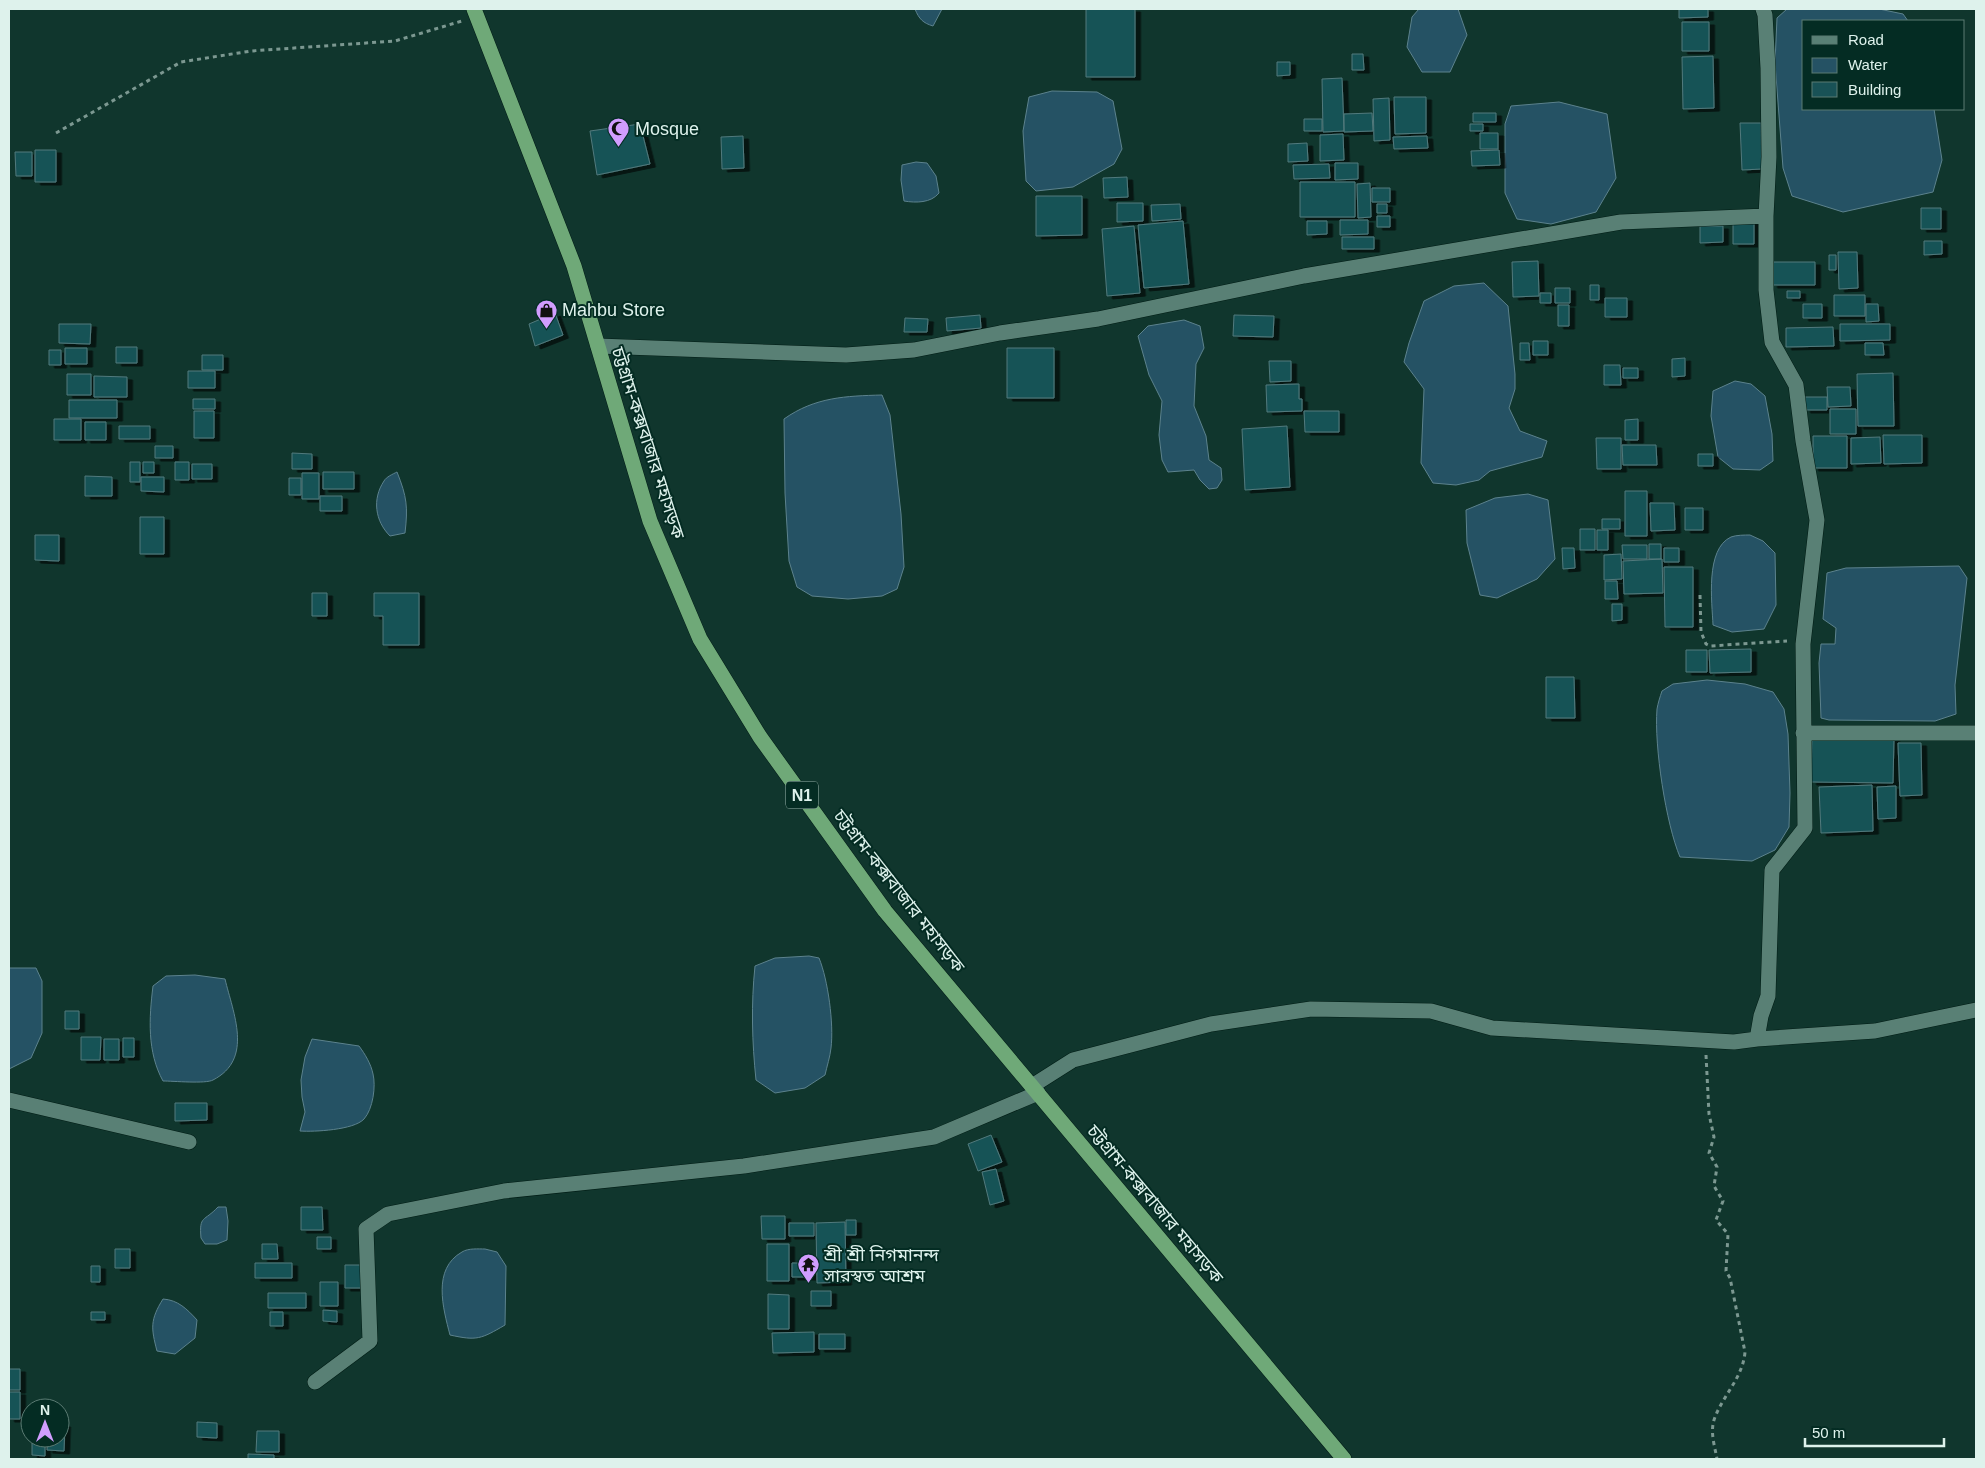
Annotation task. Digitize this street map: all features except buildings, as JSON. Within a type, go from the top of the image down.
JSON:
[{"type":"highway","name":"চট্টগ্রাম-কক্সবাজার মহাসড়ক","points":[[475,12],[574,266],[650,521],[700,639],[760,737],[885,910],[1344,1459]]},
{"type":"street","points":[[1757,1039],[1761,1016],[1768,996],[1772,870],[1805,828],[1803,638],[1817,520],[1803,441],[1796,385],[1772,342],[1766,290],[1766,216],[1769,157],[1768,68],[1763,9]]},
{"type":"street","points":[[598,346],[846,355],[914,350],[1000,333],[1098,319],[1304,276],[1621,222],[1766,216]]},
{"type":"street","points":[[1803,732],[1976,733]]},
{"type":"street","points":[[315,1382],[370,1341],[366,1229],[388,1214],[504,1192],[744,1166],[934,1137],[1035,1089],[1074,1060],[1211,1024],[1311,1010],[1431,1011],[1492,1028],[1734,1042],[1875,1031],[1976,1010]]},
{"type":"street","points":[[9,1100],[189,1142]]},
{"type":"path","points":[[56,133],[182,62],[251,51],[395,41],[475,12]]},
{"type":"path","points":[[1700,595],[1701,632],[1706,644],[1710,646],[1766,643],[1803,638]]},
{"type":"path","points":[[1705,1040],[1709,1114],[1714,1137],[1709,1152],[1717,1167],[1714,1186],[1723,1201],[1716,1220],[1728,1234],[1726,1271],[1730,1278],[1745,1352],[1744,1364],[1714,1420],[1712,1434],[1717,1459]]},
{"type":"water","points":[[915,9],[942,9],[933,26],[922,20]]},
{"type":"water","points":[[1419,9],[1458,9],[1467,35],[1450,72],[1422,72],[1407,47],[1412,17]]},
{"type":"water","points":[[1787,9],[1879,9],[1903,14],[1907,20],[1802,20],[1802,110],[1934,110],[1942,160],[1933,192],[1843,212],[1792,196],[1783,168],[1775,63],[1777,18]]},
{"type":"water","points":[[1052,91],[1097,92],[1113,101],[1122,149],[1114,164],[1073,187],[1036,191],[1026,181],[1023,131],[1029,97]]},
{"type":"water","points":[[1559,102],[1607,114],[1616,178],[1596,212],[1551,224],[1517,219],[1505,193],[1505,124],[1511,106]]},
{"type":"water","points":[[916,162],[927,163],[936,176],[939,193],[932,199],[923,202],[904,201],[901,180],[902,165]]},
{"type":"water","points":[[1484,283],[1508,306],[1515,374],[1515,389],[1509,408],[1520,431],[1547,441],[1542,457],[1490,471],[1479,480],[1456,485],[1433,483],[1421,463],[1424,389],[1404,362],[1424,301],[1454,286]]},
{"type":"water","points":[[1184,320],[1200,326],[1204,348],[1196,364],[1194,406],[1206,436],[1209,460],[1221,468],[1222,480],[1217,488],[1209,489],[1194,470],[1168,472],[1162,460],[1159,435],[1162,401],[1149,375],[1138,336],[1148,326]]},
{"type":"water","points":[[1735,381],[1751,384],[1765,396],[1772,434],[1773,461],[1760,470],[1733,469],[1718,457],[1711,416],[1713,391]]},
{"type":"water","points":[[882,395],[890,415],[901,514],[904,567],[897,589],[882,596],[848,599],[812,596],[797,587],[789,561],[785,493],[784,419],[807,406],[831,399]]},
{"type":"water","points":[[397,472],[406,502],[405,533],[390,536],[378,517],[377,502],[380,488],[385,480]]},
{"type":"water","points":[[1528,494],[1548,500],[1555,559],[1537,579],[1497,598],[1480,595],[1467,543],[1466,510],[1495,498]]},
{"type":"water","points":[[1750,535],[1763,541],[1775,553],[1776,605],[1764,629],[1732,632],[1713,625],[1711,590],[1714,564],[1717,553],[1723,543],[1733,536]]},
{"type":"water","points":[[1959,566],[1967,578],[1955,685],[1956,714],[1935,721],[1829,720],[1821,718],[1819,663],[1821,644],[1835,644],[1836,628],[1823,619],[1827,573],[1846,568]]},
{"type":"water","points":[[1707,680],[1745,684],[1773,692],[1784,709],[1788,734],[1789,827],[1775,850],[1752,861],[1680,857],[1670,825],[1657,743],[1658,702],[1662,691],[1673,684]]},
{"type":"water","points":[[809,956],[819,958],[828,990],[832,1038],[825,1075],[805,1088],[775,1093],[756,1080],[752,1023],[755,966],[775,958]]},
{"type":"water","points":[[9,968],[36,968],[42,981],[42,1033],[31,1058],[9,1069]]},
{"type":"water","points":[[195,975],[225,979],[236,1020],[237,1048],[233,1060],[226,1071],[213,1080],[197,1082],[163,1081],[154,1058],[150,1035],[153,986],[166,976]]},
{"type":"water","points":[[312,1039],[359,1046],[366,1056],[373,1074],[374,1091],[370,1109],[359,1123],[333,1130],[300,1131],[305,1112],[301,1080],[305,1057]]},
{"type":"water","points":[[218,1207],[226,1207],[228,1221],[227,1240],[217,1244],[205,1244],[201,1238],[202,1222]]},
{"type":"water","points":[[485,1249],[497,1252],[506,1266],[505,1325],[479,1338],[450,1335],[442,1290],[446,1268],[453,1259],[464,1251]]},
{"type":"water","points":[[163,1299],[173,1301],[182,1306],[197,1320],[195,1338],[175,1354],[157,1351],[155,1343],[153,1324]]},
{"type":"place","name":"Mosque","points":[[619,148]]},
{"type":"place","name":"Mahbu Store","points":[[546,329]]},
{"type":"place","name":"শ্রী শ্রী নিগমানন্দ সারস্বত আশ্রম","points":[[808,1284]]}]
